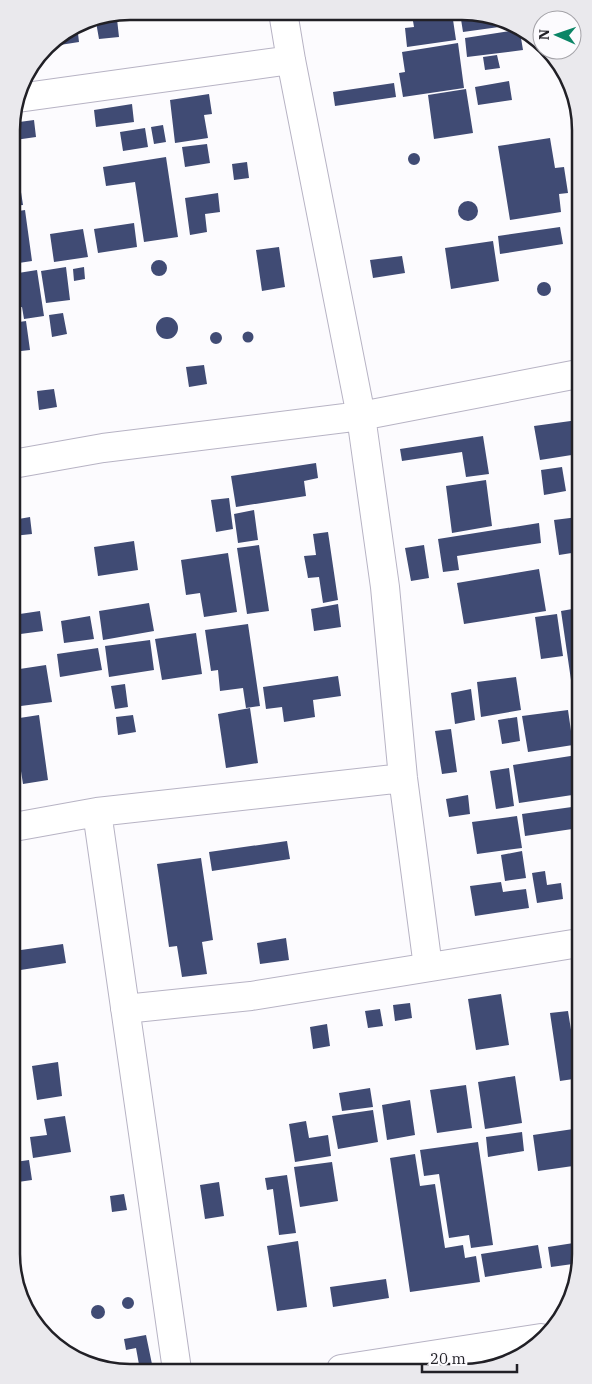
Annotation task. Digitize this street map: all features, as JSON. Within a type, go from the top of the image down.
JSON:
[{"type":"street","points":[[284,20],[361,416],[385,586],[403,778],[428,967]]},
{"type":"street","points":[[25,97],[291,60]]},
{"type":"street","points":[[20,463],[103,448],[361,416],[572,375]]},
{"type":"street","points":[[20,826],[97,812],[403,778]]},
{"type":"street","points":[[97,812],[176,1364]]},
{"type":"street","points":[[125,1009],[251,996],[572,944]]},
{"type":"street","points":[[381,1364],[530,1340]]},
{"type":"building","points":[[413,20],[453,20],[456,40],[407,47],[405,28],[414,27]]},
{"type":"building","points":[[461,20],[483,22],[499,27],[499,27],[463,32]]},
{"type":"building","points":[[117,21],[119,37],[99,39],[97,26]]},
{"type":"building","points":[[510,31],[521,38],[523,50],[467,57],[465,38]]},
{"type":"building","points":[[78,33],[79,42],[61,45]]},
{"type":"building","points":[[458,43],[464,88],[403,97],[399,73],[405,72],[402,52]]},
{"type":"building","points":[[497,55],[500,68],[485,70],[483,57]]},
{"type":"building","points":[[509,81],[512,100],[478,105],[475,87]]},
{"type":"building","points":[[394,83],[396,97],[335,106],[333,92]]},
{"type":"building","points":[[466,89],[473,133],[434,139],[428,95]]},
{"type":"building","points":[[209,94],[212,114],[204,115],[208,138],[175,143],[170,100]]},
{"type":"building","points":[[132,104],[134,122],[96,127],[94,110]]},
{"type":"building","points":[[34,120],[36,137],[20,139],[20,122]]},
{"type":"building","points":[[163,125],[166,142],[154,144],[151,127]]},
{"type":"building","points":[[145,128],[148,147],[123,151],[120,132]]},
{"type":"building","points":[[550,138],[555,168],[564,167],[568,193],[559,194],[561,212],[510,220],[498,146]]},
{"type":"building","points":[[207,144],[210,163],[185,167],[182,147]]},
{"type":"building","points":[[414,153],[420,159],[414,165],[408,159]]},
{"type":"building","points":[[166,157],[178,237],[144,242],[135,182],[106,186],[103,167]]},
{"type":"building","points":[[247,162],[249,178],[234,180],[232,164]]},
{"type":"building","points":[[20,186],[23,205],[20,205]]},
{"type":"building","points":[[218,193],[220,212],[205,214],[207,232],[190,235],[185,198]]},
{"type":"building","points":[[468,201],[475,204],[478,211],[475,218],[468,221],[461,218],[458,211],[461,204]]},
{"type":"building","points":[[25,210],[32,261],[20,263],[20,211]]},
{"type":"building","points":[[134,223],[137,247],[98,253],[94,229]]},
{"type":"building","points":[[560,227],[563,244],[500,254],[498,236]]},
{"type":"building","points":[[83,229],[88,257],[54,262],[50,234]]},
{"type":"building","points":[[493,241],[499,281],[451,289],[445,248]]},
{"type":"building","points":[[279,247],[285,287],[262,291],[256,250]]},
{"type":"building","points":[[402,256],[405,273],[373,278],[370,260]]},
{"type":"building","points":[[156,260],[162,260],[167,265],[165,274],[156,276],[151,271],[151,265]]},
{"type":"building","points":[[66,267],[70,300],[46,303],[41,271]]},
{"type":"building","points":[[84,267],[85,279],[74,281],[73,269]]},
{"type":"building","points":[[37,270],[44,316],[24,319],[22,307],[20,307],[20,273]]},
{"type":"building","points":[[544,282],[549,284],[551,289],[549,294],[544,296],[539,294],[537,289],[539,284]]},
{"type":"building","points":[[63,313],[67,334],[52,337],[49,315]]},
{"type":"building","points":[[167,317],[175,320],[178,328],[175,336],[167,339],[159,336],[156,328],[159,320]]},
{"type":"building","points":[[26,321],[30,350],[20,351],[20,322]]},
{"type":"building","points":[[248,331],[254,337],[248,343],[242,337]]},
{"type":"building","points":[[216,332],[222,338],[216,344],[210,338]]},
{"type":"building","points":[[204,365],[207,384],[189,387],[186,367]]},
{"type":"building","points":[[54,389],[57,407],[39,410],[37,391]]},
{"type":"building","points":[[572,421],[572,455],[540,460],[534,426]]},
{"type":"building","points":[[483,436],[489,474],[466,477],[462,452],[402,461],[400,449]]},
{"type":"building","points":[[316,463],[318,478],[304,481],[306,496],[236,507],[231,476]]},
{"type":"building","points":[[562,467],[566,491],[544,495],[541,470]]},
{"type":"building","points":[[486,480],[492,526],[452,533],[446,486]]},
{"type":"building","points":[[229,498],[233,529],[216,532],[211,500]]},
{"type":"building","points":[[254,510],[258,540],[238,543],[234,514]]},
{"type":"building","points":[[30,517],[32,534],[20,535],[20,519]]},
{"type":"building","points":[[572,518],[572,553],[559,555],[554,520]]},
{"type":"building","points":[[539,523],[541,543],[457,556],[459,570],[443,572],[438,539]]},
{"type":"building","points":[[328,532],[338,600],[323,603],[319,577],[308,578],[304,556],[316,555],[313,534]]},
{"type":"building","points":[[134,541],[138,570],[98,576],[94,547]]},
{"type":"building","points":[[259,545],[269,611],[247,614],[237,548]]},
{"type":"building","points":[[424,545],[429,578],[411,581],[405,548]]},
{"type":"building","points":[[228,553],[237,612],[204,617],[200,593],[186,595],[181,560]]},
{"type":"building","points":[[539,569],[546,611],[464,624],[457,583]]},
{"type":"building","points":[[149,603],[154,631],[103,640],[99,611]]},
{"type":"building","points":[[338,604],[341,627],[314,631],[311,609]]},
{"type":"building","points":[[572,609],[572,687],[561,611]]},
{"type":"building","points":[[40,611],[43,631],[20,634],[20,614]]},
{"type":"building","points":[[557,614],[563,656],[541,659],[535,617]]},
{"type":"building","points":[[90,616],[94,639],[64,643],[61,621]]},
{"type":"building","points":[[248,624],[260,706],[246,708],[243,688],[220,691],[218,670],[211,671],[205,630]]},
{"type":"building","points":[[196,633],[202,674],[162,680],[155,639]]},
{"type":"building","points":[[150,640],[154,670],[109,677],[105,646]]},
{"type":"building","points":[[98,648],[102,670],[60,677],[57,654]]},
{"type":"building","points":[[46,665],[52,702],[20,706],[20,669]]},
{"type":"building","points":[[338,676],[341,696],[313,700],[315,717],[284,722],[282,707],[266,709],[263,687]]},
{"type":"building","points":[[516,677],[521,710],[481,717],[477,682]]},
{"type":"building","points":[[125,684],[128,707],[115,709],[111,686]]},
{"type":"building","points":[[471,689],[475,720],[455,724],[451,693]]},
{"type":"building","points":[[250,708],[258,763],[226,768],[218,714]]},
{"type":"building","points":[[568,710],[572,745],[528,752],[522,716]]},
{"type":"building","points":[[39,715],[48,780],[23,784],[20,764],[20,718]]},
{"type":"building","points":[[133,715],[136,732],[118,735],[116,717]]},
{"type":"building","points":[[517,717],[520,741],[502,744],[498,720]]},
{"type":"building","points":[[451,729],[457,772],[442,774],[435,731]]},
{"type":"building","points":[[572,756],[572,795],[519,803],[513,765]]},
{"type":"building","points":[[509,768],[514,806],[496,809],[490,771]]},
{"type":"building","points":[[468,795],[470,814],[449,817],[446,799]]},
{"type":"building","points":[[572,807],[572,829],[525,836],[522,814]]},
{"type":"building","points":[[517,816],[522,848],[477,854],[472,822]]},
{"type":"building","points":[[287,841],[290,859],[212,871],[209,852]]},
{"type":"building","points":[[522,851],[526,878],[505,881],[501,855]]},
{"type":"building","points":[[201,858],[213,940],[202,942],[207,974],[182,977],[177,946],[169,947],[157,864]]},
{"type":"building","points":[[545,871],[547,885],[561,883],[563,899],[537,903],[532,873]]},
{"type":"building","points":[[501,882],[503,892],[526,889],[529,908],[475,916],[470,886]]},
{"type":"building","points":[[286,938],[289,960],[260,964],[257,943]]},
{"type":"building","points":[[63,944],[66,963],[20,970],[20,950]]},
{"type":"building","points":[[501,994],[509,1045],[476,1050],[468,999]]},
{"type":"building","points":[[410,1003],[412,1018],[395,1021],[393,1005]]},
{"type":"building","points":[[380,1009],[383,1026],[368,1028],[365,1011]]},
{"type":"building","points":[[568,1011],[572,1036],[572,1079],[560,1081],[550,1013]]},
{"type":"building","points":[[327,1024],[330,1046],[313,1049],[310,1027]]},
{"type":"building","points":[[58,1062],[62,1096],[37,1100],[32,1066]]},
{"type":"building","points":[[515,1076],[522,1123],[485,1129],[478,1082]]},
{"type":"building","points":[[466,1085],[472,1128],[437,1133],[430,1090]]},
{"type":"building","points":[[370,1088],[373,1107],[342,1111],[339,1093]]},
{"type":"building","points":[[410,1100],[415,1135],[387,1140],[382,1105]]},
{"type":"building","points":[[373,1110],[378,1142],[338,1149],[332,1116]]},
{"type":"building","points":[[65,1116],[71,1152],[33,1158],[30,1137],[47,1135],[44,1119]]},
{"type":"building","points":[[306,1121],[309,1138],[328,1135],[331,1156],[295,1162],[289,1124]]},
{"type":"building","points":[[572,1129],[572,1166],[538,1171],[533,1135]]},
{"type":"building","points":[[522,1132],[524,1151],[488,1157],[486,1137]]},
{"type":"building","points":[[478,1142],[493,1245],[471,1248],[469,1235],[449,1238],[439,1174],[424,1176],[420,1150]]},
{"type":"building","points":[[415,1154],[420,1186],[435,1184],[445,1248],[463,1245],[465,1258],[476,1256],[480,1282],[410,1292],[390,1158]]},
{"type":"building","points":[[29,1160],[32,1180],[20,1182],[20,1161]]},
{"type":"building","points":[[332,1162],[338,1201],[300,1207],[294,1167]]},
{"type":"building","points":[[287,1175],[296,1233],[279,1235],[273,1189],[267,1190],[265,1178]]},
{"type":"building","points":[[219,1182],[224,1216],[205,1219],[200,1185]]},
{"type":"building","points":[[124,1194],[127,1210],[112,1212],[110,1196]]},
{"type":"building","points":[[298,1241],[307,1307],[277,1311],[267,1246]]},
{"type":"building","points":[[572,1243],[572,1264],[551,1267],[548,1247]]},
{"type":"building","points":[[538,1245],[542,1268],[485,1277],[481,1254]]},
{"type":"building","points":[[386,1279],[389,1298],[333,1307],[330,1287]]},
{"type":"building","points":[[130,1297],[133,1298],[133,1308],[126,1309],[123,1308],[122,1301],[123,1298]]},
{"type":"building","points":[[98,1305],[103,1307],[105,1312],[103,1317],[98,1319],[93,1317],[91,1312],[93,1307]]},
{"type":"building","points":[[146,1335],[152,1364],[139,1364],[136,1348],[126,1350],[124,1339]]}]
